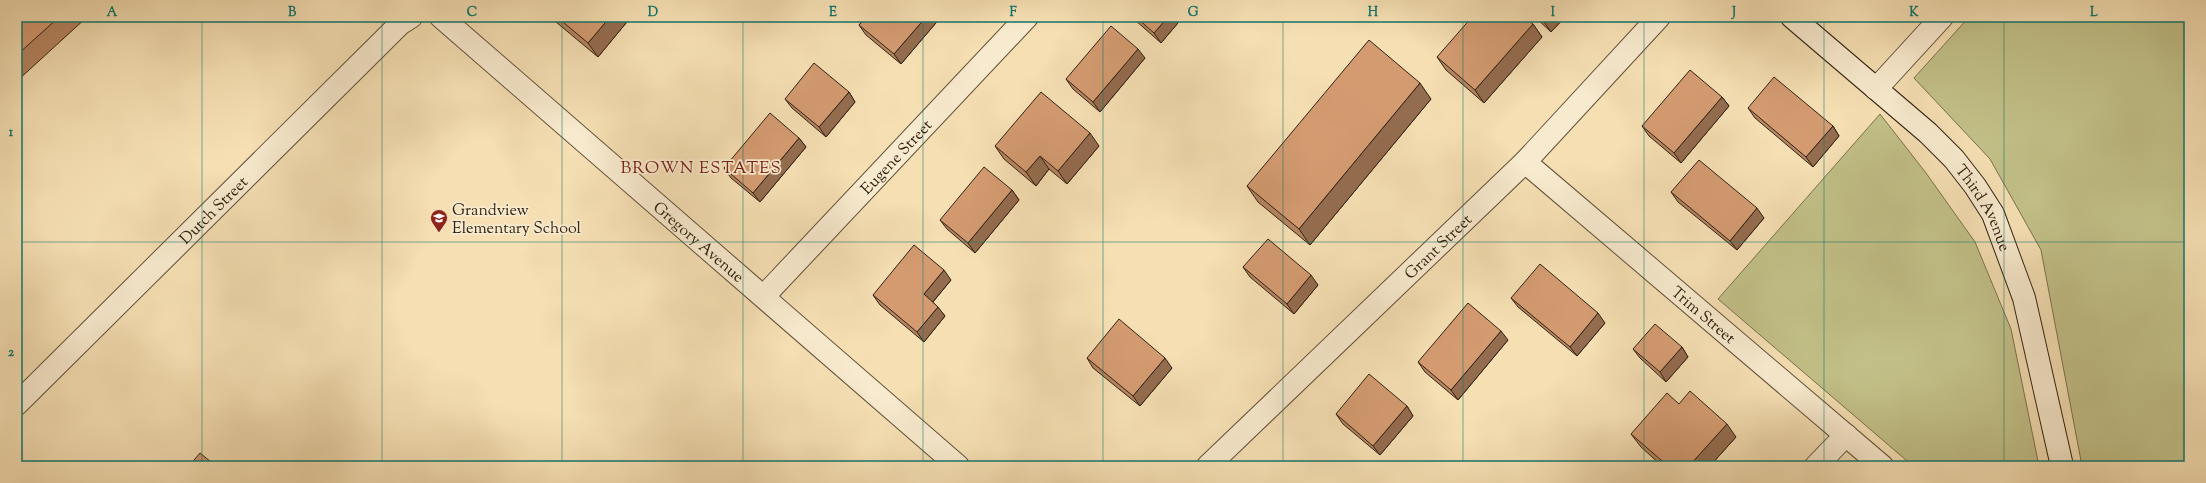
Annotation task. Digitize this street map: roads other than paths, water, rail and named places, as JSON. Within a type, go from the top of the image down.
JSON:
[{"type":"street","name":"Dutch Street","points":[[17,404],[400,24],[411,17]]},
{"type":"street","name":"Gregory Avenue","points":[[441,17],[958,466]]},
{"type":"street","name":"Eugene Street","points":[[764,296],[1027,17]]},
{"type":"street","name":"Grant Street","points":[[1208,466],[1525,162],[1659,17]]},
{"type":"street","name":"Third Avenue","points":[[1792,17],[1928,133],[1954,159],[1976,186],[1993,214],[2024,298],[2062,466]]},
{"type":"street","points":[[1876,89],[1942,17]]},
{"type":"street","name":"Trim Street","points":[[1525,162],[1882,466]]},
{"type":"street","points":[[1816,466],[1846,435]]},
{"type":"place","name":"Grandview Elementary School","points":[[439,233]]},
{"type":"district","name":"BROWN ESTATES","points":[[701,167]]}]
